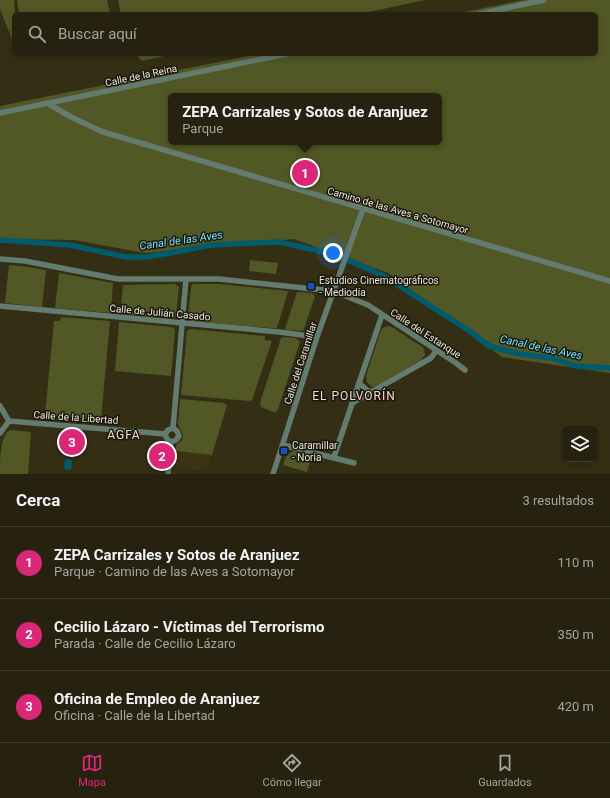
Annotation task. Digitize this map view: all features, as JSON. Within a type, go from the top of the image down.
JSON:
[{"type":"street","points":[[488,12],[544,0]]},
{"type":"street","name":"Calle de la Reina","points":[[0,113],[276,56]]},
{"type":"street","name":"Camino de las Aves a Sotomayor","points":[[47,103],[71,117],[103,132],[610,281]]},
{"type":"street","name":"Calle del Caramillar","points":[[273,474],[344,258],[363,209]]},
{"type":"street","name":"Calle del Estanque","points":[[0,259],[25,261],[118,279],[219,279],[333,291],[368,305],[465,370]]},
{"type":"street","points":[[173,428],[186,279]]},
{"type":"street","name":"Calle de Julián Casado","points":[[0,306],[318,337]]},
{"type":"street","points":[[334,457],[382,315]]},
{"type":"street","points":[[352,403],[372,393],[431,358],[436,351]]},
{"type":"street","points":[[359,384],[372,393]]},
{"type":"street","points":[[0,406],[9,421],[0,433]]},
{"type":"street","name":"Calle de la Libertad","points":[[9,421],[165,434]]},
{"type":"street","points":[[171,442],[167,439],[165,434],[168,430],[173,428]]},
{"type":"street","points":[[171,442],[176,440],[179,436],[177,431],[173,428]]},
{"type":"street","points":[[168,474],[171,442]]},
{"type":"street","points":[[283,445],[354,462]]},
{"type":"shaded area","points":[[176,451],[212,455],[205,471],[174,468]]},
{"type":"green space","points":[[0,0],[14,0],[15,12],[12,12],[12,39],[0,9]]},
{"type":"green space","points":[[17,0],[107,0],[110,12],[19,12]]},
{"type":"green space","points":[[118,0],[425,0],[369,12],[121,12]]},
{"type":"green space","points":[[523,0],[610,0],[610,373],[502,357],[388,273],[294,239],[145,253],[74,240],[0,239],[0,106],[248,56],[598,56],[598,12],[464,12]]},
{"type":"green space","points":[[138,56],[164,56],[142,61]]},
{"type":"green space","points":[[250,260],[278,263],[276,274],[249,271]]},
{"type":"green space","points":[[9,265],[46,270],[42,307],[5,303]]},
{"type":"green space","points":[[59,273],[113,283],[111,313],[55,308]]},
{"type":"green space","points":[[175,284],[179,287],[176,316],[174,319],[120,314],[123,285]]},
{"type":"green space","points":[[193,284],[219,284],[288,292],[277,328],[270,328],[190,321],[188,317],[191,287]]},
{"type":"green space","points":[[297,292],[312,293],[315,296],[304,329],[302,331],[286,330],[285,329]]},
{"type":"green space","points":[[61,317],[110,321],[101,420],[45,415],[54,321],[60,321]]},
{"type":"green space","points":[[119,322],[174,328],[171,376],[115,371]]},
{"type":"green space","points":[[388,326],[392,327],[424,348],[425,355],[421,360],[372,387],[367,382],[366,376],[381,330]]},
{"type":"green space","points":[[191,329],[265,336],[265,340],[272,341],[252,400],[249,401],[181,395],[187,332]]},
{"type":"green space","points":[[281,338],[296,338],[300,342],[278,409],[276,412],[273,412],[261,407],[260,403]]},
{"type":"green space","points":[[180,399],[224,403],[227,405],[212,455],[176,451],[176,445],[182,440],[183,435],[178,424]]},
{"type":"green space","points":[[10,430],[31,432],[28,474],[0,474],[2,443],[4,437]]},
{"type":"green space","points":[[294,451],[312,456],[307,472],[283,465],[287,454]]},
{"type":"water","points":[[65,459],[72,460],[71,470],[64,469]]},
{"type":"waterway","name":"Canal de las Aves","points":[[0,240],[69,245],[126,257],[146,257],[212,245],[279,242],[329,253],[340,257]]},
{"type":"waterway","name":"Canal de las Aves","points":[[348,260],[384,276],[471,332],[489,346],[519,354],[551,358],[576,366],[610,368]]},
{"type":"place","name":"ZEPA Carrizales y Sotos de Aranjuez","points":[[305,173]]},
{"type":"place","name":"Estudios Cinematográficos - Mediodía","points":[[311,286]]},
{"type":"place","name":"Oficina de Empleo de Aranjuez","points":[[72,442]]},
{"type":"place","name":"Caramillar - Noria","points":[[284,451]]},
{"type":"place","name":"Cecilio Lázaro - Víctimas del Terrorismo","points":[[162,456]]},
{"type":"district","name":"EL POLVORÍN","points":[[354,396]]},
{"type":"district","name":"AGFA","points":[[124,435]]}]
